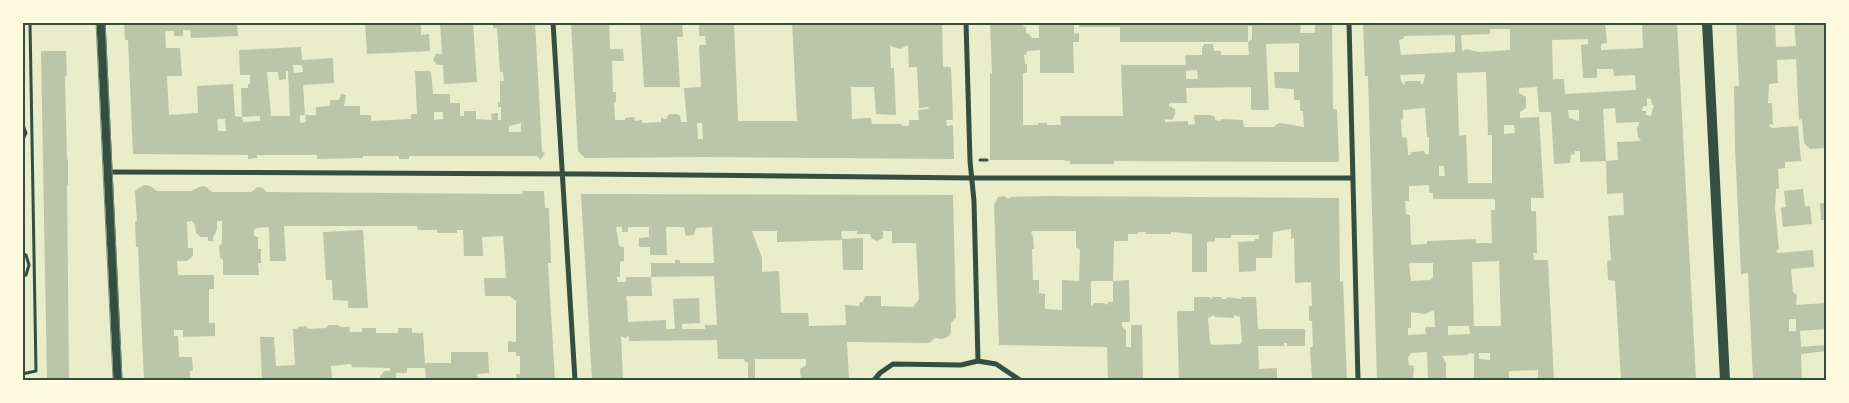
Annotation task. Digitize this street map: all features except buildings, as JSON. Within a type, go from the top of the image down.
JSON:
[{"type":"main road","points":[[1707,22],[1725,380]]},
{"type":"street","points":[[101,22],[118,380]]},
{"type":"street","points":[[552,22],[574,380]]},
{"type":"street","points":[[966,22],[978,361]]},
{"type":"street","points":[[1349,22],[1358,380]]},
{"type":"street","points":[[108,172],[972,178],[1353,178]]},
{"type":"street","points":[[874,380],[880,372],[893,364],[961,365],[978,361],[996,364],[1020,380]]},
{"type":"path","points":[[22,374],[36,372],[30,22]]},
{"type":"path","points":[[22,122],[26,133],[22,142]]},
{"type":"path","points":[[26,133],[32,133]]},
{"type":"path","points":[[22,253],[26,255],[29,265],[26,275],[22,277]]},
{"type":"path","points":[[29,265],[34,265]]},
{"type":"tram line","points":[[96,22],[113,380]]},
{"type":"tram line","points":[[105,22],[122,380]]}]
